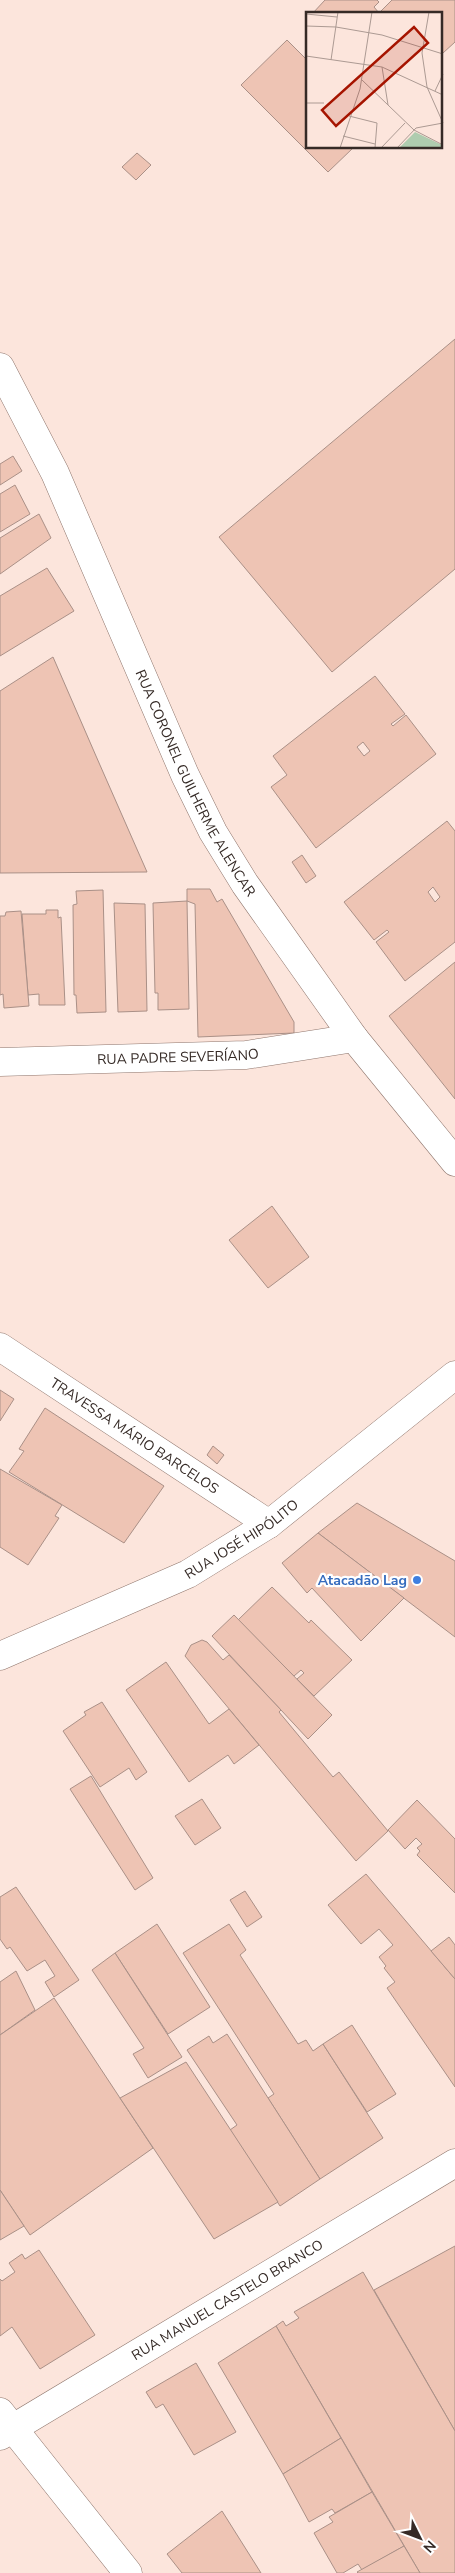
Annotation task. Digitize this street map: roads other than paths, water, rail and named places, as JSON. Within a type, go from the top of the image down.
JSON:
[{"type":"street","name":"RUA CORONEL GUILHERME ALENCAR","points":[[0,367],[55,473],[185,775],[213,832],[244,884],[354,1038],[455,1162]]},
{"type":"street","name":"RUA PADRE SEVERÍANO","points":[[0,1062],[246,1055],[354,1038]]},
{"type":"street","name":"TRAVESSA MÁRIO BARCELOS","points":[[0,1347],[269,1524]]},
{"type":"street","name":"RUA JOSÉ HIPÓLITO","points":[[0,1656],[188,1574],[269,1524],[455,1375]]},
{"type":"street","name":"RUA MANUEL CASTELO BRANCO","points":[[5,2425],[455,2163]]},
{"type":"street","points":[[5,2425],[128,2573]]},
{"type":"place","name":"Atacadão Lag","points":[[417,1580]]}]
